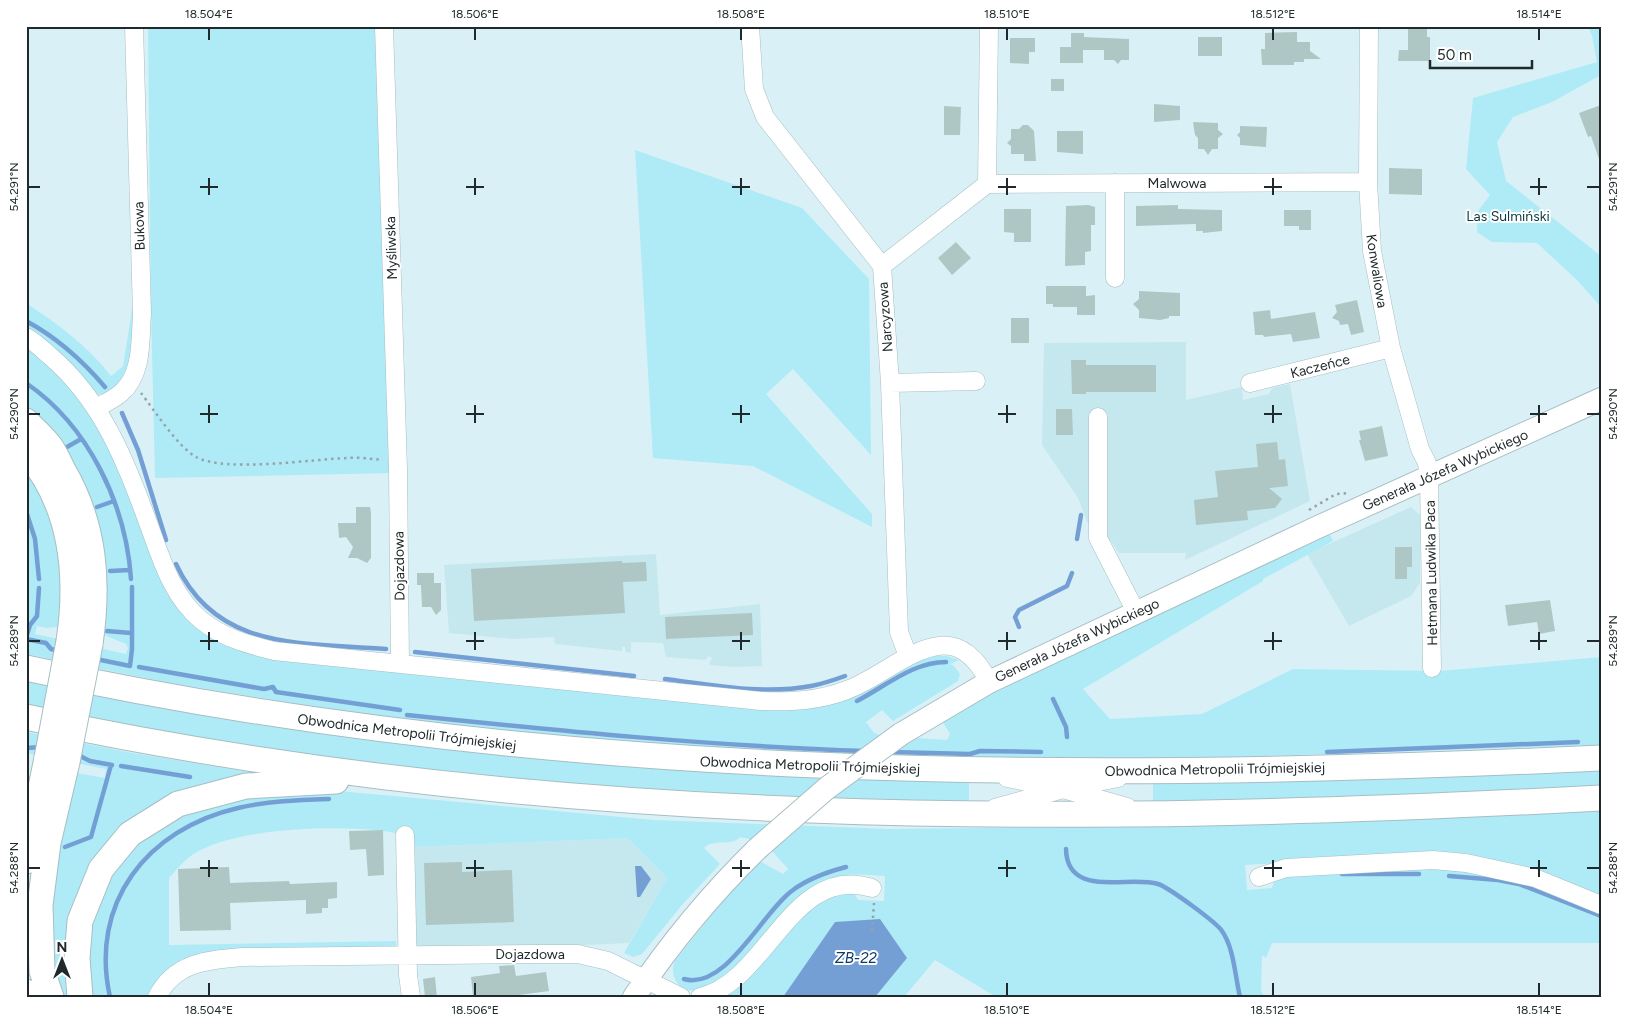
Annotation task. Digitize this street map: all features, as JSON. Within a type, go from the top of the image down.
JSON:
[{"type":"highway","points":[[26,421],[51,447],[76,492],[91,538],[96,580],[95,612],[80,643],[57,760],[40,905],[42,971],[51,997]]},
{"type":"highway","points":[[26,452],[47,482],[68,532],[80,643]]},
{"type":"highway","name":"Obwodnica Metropolii Trójmiejskiej","points":[[26,668],[118,688],[245,710],[433,736],[712,762],[876,769],[1153,771],[1329,768],[1601,758]]},
{"type":"highway","points":[[26,717],[113,736],[383,777],[534,794],[683,806],[969,815],[1153,814],[1327,810],[1601,798]]},
{"type":"highway","points":[[26,861],[57,760]]},
{"type":"highway","points":[[80,997],[77,958],[80,921],[101,868],[130,834],[178,804],[246,786],[383,777]]},
{"type":"highway","points":[[26,992],[28,997]]},
{"type":"main road","name":"Generała Józefa Wybickiego","points":[[640,988],[733,873],[757,848],[827,788],[901,734],[989,682],[1136,612],[1601,399]]},
{"type":"street","name":"Bukowa","points":[[97,408],[122,392],[135,374],[140,352],[142,314],[134,26]]},
{"type":"street","name":"Myśliwska","points":[[384,26],[398,469]]},
{"type":"street","points":[[750,26],[754,89],[764,117],[882,266]]},
{"type":"street","points":[[986,184],[989,26]]},
{"type":"street","name":"Konwaliowa","points":[[1369,26],[1368,182],[1372,251],[1391,348],[1420,449],[1427,463],[1429,478]]},
{"type":"street","name":"Malwowa","points":[[986,184],[1368,182]]},
{"type":"street","points":[[1115,183],[1116,278]]},
{"type":"street","name":"Narcyzowa","points":[[908,656],[898,632],[890,383],[882,266],[986,184]]},
{"type":"street","points":[[26,337],[67,370],[97,408],[118,445],[168,575],[184,604],[201,620],[232,640],[274,651],[751,700],[800,702],[819,699],[849,690],[908,656],[928,647],[946,645],[966,651],[980,665],[989,682]]},
{"type":"street","name":"Kaczeńce","points":[[1250,383],[1391,348]]},
{"type":"street","points":[[890,383],[976,381]]},
{"type":"street","points":[[1098,417],[1098,538],[1136,612]]},
{"type":"street","name":"Dojazdowa","points":[[398,469],[400,664]]},
{"type":"street","name":"Hetmana Ludwika Paca","points":[[1429,478],[1432,668]]},
{"type":"street","points":[[970,770],[1063,790],[1153,814]]},
{"type":"street","points":[[969,815],[1063,790],[1153,771]]},
{"type":"street","points":[[405,835],[411,997]]},
{"type":"street","points":[[1259,877],[1286,868],[1433,860],[1458,862],[1494,867],[1535,878],[1601,905]]},
{"type":"street","points":[[700,997],[714,992],[732,980],[789,920],[818,894],[845,883],[859,884],[872,888]]},
{"type":"street","name":"Dojazdowa","points":[[158,997],[163,985],[175,973],[189,965],[205,960],[408,955],[578,954],[608,961],[640,988],[680,997]]},
{"type":"path","points":[[130,381],[178,440],[196,457],[221,464],[288,463],[350,458],[390,461],[398,469]]},
{"type":"path","points":[[1308,514],[1310,509],[1336,494],[1352,493]]},
{"type":"path","points":[[872,888],[872,931]]},
{"type":"shaded area","points":[[1186,342],[1186,400],[1242,387],[1243,400],[1269,394],[1272,388],[1290,384],[1310,501],[1185,560],[1186,553],[1119,553],[1111,541],[1087,522],[1078,498],[1042,445],[1044,343]]},
{"type":"shaded area","points":[[1411,507],[1420,515],[1420,583],[1411,596],[1349,626],[1307,554]]},
{"type":"shaded area","points":[[656,554],[660,615],[760,604],[762,666],[735,667],[709,665],[712,658],[709,656],[705,660],[666,657],[663,643],[631,642],[631,653],[626,652],[625,647],[622,647],[622,651],[555,644],[554,637],[512,639],[449,633],[444,565]]},
{"type":"shaded area","points":[[627,838],[667,878],[629,943],[428,952],[414,945],[414,847]]},
{"type":"green space","points":[[148,26],[382,26],[393,473],[155,478]]},
{"type":"green space","name":"Las Sulmiński","points":[[1588,26],[1601,26],[1601,75],[1552,102],[1513,117],[1497,142],[1506,181],[1601,256],[1601,307],[1577,280],[1537,243],[1492,242],[1477,232],[1478,211],[1490,195],[1466,169],[1473,98],[1597,62]]},
{"type":"green space","points":[[635,150],[802,208],[869,279],[871,455],[793,369],[766,394],[872,514],[872,527],[753,466],[653,458]]},
{"type":"green space","points":[[26,303],[72,336],[93,355],[111,376],[123,366],[132,310],[139,310],[132,373],[105,396],[97,394],[26,331]]},
{"type":"green space","points":[[26,344],[40,354],[94,413],[151,543],[217,637],[783,708],[928,656],[947,656],[959,660],[950,664],[960,674],[958,681],[893,721],[882,710],[866,722],[874,733],[907,744],[917,738],[947,740],[950,734],[941,719],[950,712],[1328,530],[1333,541],[1263,579],[1263,581],[1083,689],[1110,719],[1202,714],[1293,669],[1439,671],[1601,657],[1601,745],[1203,758],[959,758],[826,754],[657,745],[375,717],[165,682],[26,654],[26,463],[56,519],[65,626],[47,628],[37,626],[35,634],[126,654],[128,648],[126,644],[99,633],[26,411]]},
{"type":"green space","points":[[26,678],[84,690],[969,778],[969,807],[442,777],[26,711]]},
{"type":"green space","points":[[26,732],[127,752],[266,775],[240,782],[103,860],[76,997],[58,997],[47,929],[71,772],[105,778],[106,769],[26,753]]},
{"type":"green space","points":[[1601,766],[1601,789],[1153,806],[1153,779]]},
{"type":"green space","points":[[339,791],[654,820],[890,829],[1240,825],[1601,810],[1601,900],[1441,855],[1245,865],[1247,890],[1272,888],[1275,877],[1420,865],[1507,876],[1601,911],[1601,943],[1272,943],[1266,958],[1262,955],[1261,991],[1265,997],[996,997],[935,960],[904,997],[721,997],[796,920],[833,894],[854,893],[858,900],[884,901],[885,876],[847,875],[825,882],[756,951],[734,970],[713,984],[695,991],[680,986],[674,977],[675,961],[756,859],[783,874],[788,869],[772,851],[778,845],[740,837],[732,842],[713,843],[704,848],[720,864],[682,905],[642,954],[633,957],[624,953],[667,878],[627,838],[414,847],[413,837],[390,832],[338,828],[254,834],[205,848],[188,858],[169,878],[169,945],[396,941],[396,950],[226,952],[151,997],[90,997],[87,933],[104,884],[130,848],[173,817],[234,796]]},
{"type":"water","points":[[635,866],[641,866],[651,879],[640,897],[637,897]]},
{"type":"water","name":"ZB-22","points":[[880,919],[907,958],[875,997],[783,997],[835,922]]},
{"type":"building","points":[[1408,26],[1427,26],[1427,37],[1430,37],[1430,61],[1398,61],[1399,50],[1408,50]]},
{"type":"building","points":[[1297,32],[1297,42],[1310,42],[1310,51],[1321,59],[1304,59],[1304,62],[1294,62],[1294,65],[1262,65],[1261,49],[1265,49],[1265,33]]},
{"type":"building","points":[[1071,33],[1084,33],[1084,37],[1129,39],[1129,60],[1121,60],[1118,64],[1114,60],[1104,60],[1104,50],[1083,50],[1083,63],[1060,63],[1060,47],[1071,47]]},
{"type":"building","points":[[1198,37],[1222,37],[1222,56],[1198,56]]},
{"type":"building","points":[[1010,38],[1035,38],[1035,52],[1029,52],[1029,64],[1010,63]]},
{"type":"building","points":[[1051,79],[1064,79],[1064,91],[1051,91]]},
{"type":"building","points":[[1154,104],[1180,106],[1180,120],[1154,122]]},
{"type":"building","points":[[1601,105],[1601,159],[1599,159],[1591,136],[1588,137],[1579,113]]},
{"type":"building","points":[[944,106],[961,107],[960,135],[944,135]]},
{"type":"building","points":[[1193,122],[1218,123],[1218,130],[1223,134],[1218,138],[1218,149],[1212,149],[1208,155],[1204,149],[1198,149],[1198,138],[1195,135]]},
{"type":"building","points":[[1023,125],[1028,125],[1034,131],[1036,161],[1024,161],[1024,154],[1011,154],[1011,146],[1007,143],[1011,139],[1011,129],[1019,129]]},
{"type":"building","points":[[1240,126],[1267,127],[1266,147],[1240,145],[1240,138],[1237,135],[1240,132]]},
{"type":"building","points":[[1057,131],[1083,131],[1083,154],[1057,152]]},
{"type":"building","points":[[1389,168],[1422,169],[1422,195],[1389,194]]},
{"type":"building","points":[[1088,205],[1095,207],[1095,225],[1091,225],[1091,251],[1085,252],[1085,265],[1065,266],[1066,206]]},
{"type":"building","points":[[1178,205],[1178,209],[1222,210],[1222,231],[1203,233],[1203,231],[1196,231],[1196,224],[1136,226],[1136,206]]},
{"type":"building","points":[[1004,209],[1031,209],[1031,242],[1014,242],[1014,233],[1004,232]]},
{"type":"building","points":[[1284,210],[1311,210],[1311,230],[1299,230],[1299,226],[1284,226]]},
{"type":"building","points":[[956,242],[971,258],[952,275],[938,258]]},
{"type":"building","points":[[1046,286],[1086,286],[1086,296],[1095,295],[1095,315],[1077,315],[1077,307],[1053,307],[1053,304],[1046,304]]},
{"type":"building","points":[[1139,291],[1180,293],[1180,316],[1169,316],[1169,318],[1160,320],[1139,318],[1139,310],[1133,304],[1139,299]]},
{"type":"building","points":[[1357,300],[1364,332],[1351,335],[1348,324],[1340,325],[1339,321],[1332,318],[1337,312],[1335,305]]},
{"type":"building","points":[[1270,310],[1271,319],[1315,312],[1320,338],[1293,342],[1291,334],[1264,337],[1263,335],[1255,335],[1253,312]]},
{"type":"building","points":[[1011,318],[1029,318],[1029,343],[1011,343]]},
{"type":"building","points":[[1071,360],[1086,360],[1086,365],[1156,365],[1156,392],[1086,392],[1086,394],[1072,394]]},
{"type":"building","points":[[1056,409],[1072,409],[1073,435],[1056,435]]},
{"type":"building","points":[[1382,426],[1388,456],[1365,461],[1359,440],[1361,440],[1359,431]]},
{"type":"building","points":[[1277,442],[1279,460],[1285,459],[1288,486],[1269,488],[1282,499],[1275,508],[1247,511],[1248,520],[1196,525],[1194,500],[1218,497],[1215,471],[1258,467],[1256,444]]},
{"type":"building","points":[[356,507],[370,507],[371,512],[371,558],[367,563],[357,558],[348,558],[353,547],[346,537],[339,538],[338,523],[356,523]]},
{"type":"building","points":[[1395,547],[1412,547],[1412,567],[1407,567],[1407,579],[1395,579]]},
{"type":"building","points":[[622,561],[622,563],[646,562],[647,581],[623,582],[625,613],[474,621],[471,569]]},
{"type":"building","points":[[417,573],[434,573],[434,583],[441,583],[441,610],[436,615],[431,607],[422,607],[421,585],[417,585]]},
{"type":"building","points":[[1550,600],[1555,631],[1539,634],[1537,622],[1508,626],[1505,605]]},
{"type":"building","points":[[752,613],[753,635],[666,639],[665,617]]},
{"type":"building","points":[[383,830],[384,875],[368,876],[366,849],[350,850],[349,831]]},
{"type":"building","points":[[462,862],[462,872],[512,870],[514,922],[426,925],[424,863]]},
{"type":"building","points":[[229,867],[230,883],[289,881],[290,884],[337,882],[337,898],[328,899],[328,908],[322,908],[322,913],[306,914],[306,900],[230,903],[231,930],[180,931],[178,869]]},
{"type":"building","points":[[514,965],[516,976],[546,972],[549,991],[519,995],[519,997],[473,997],[471,977],[500,973],[499,966]]},
{"type":"building","points":[[435,977],[437,997],[425,997],[423,979]]},
{"type":"waterway","points":[[26,321],[69,350],[105,387]]},
{"type":"waterway","points":[[26,383],[68,421],[86,444],[100,469],[121,523],[128,551],[131,579]]},
{"type":"waterway","points":[[122,413],[138,450],[166,540]]},
{"type":"waterway","points":[[67,447],[81,439]]},
{"type":"waterway","points":[[97,507],[114,501]]},
{"type":"waterway","points":[[26,511],[35,539],[39,579]]},
{"type":"waterway","points":[[1077,539],[1081,515]]},
{"type":"waterway","points":[[176,564],[193,593],[214,613],[239,628],[265,637],[294,642],[386,649]]},
{"type":"waterway","points":[[110,571],[130,570]]},
{"type":"waterway","points":[[1019,627],[1015,617],[1019,610],[1067,586],[1072,573]]},
{"type":"waterway","points":[[130,666],[132,649],[132,587]]},
{"type":"waterway","points":[[26,638],[30,625],[37,616],[39,588]]},
{"type":"waterway","points":[[107,631],[131,633]]},
{"type":"waterway","points":[[26,639],[46,643],[51,649],[59,651]]},
{"type":"waterway","points":[[415,652],[634,676]]},
{"type":"waterway","points":[[96,659],[130,666]]},
{"type":"waterway","points":[[857,701],[911,670],[934,663],[946,662]]},
{"type":"waterway","points":[[139,667],[264,689],[273,687],[276,692],[400,710]]},
{"type":"waterway","points":[[665,679],[738,688],[775,690],[811,686],[845,676]]},
{"type":"waterway","points":[[1053,699],[1066,727],[1067,737]]},
{"type":"waterway","points":[[407,715],[693,742],[865,751]]},
{"type":"waterway","points":[[1327,752],[1578,742]]},
{"type":"waterway","points":[[26,748],[42,747]]},
{"type":"waterway","points":[[890,752],[970,754],[980,751],[1041,752]]},
{"type":"waterway","points":[[76,754],[90,761],[112,765]]},
{"type":"waterway","points":[[65,847],[91,837],[111,765]]},
{"type":"waterway","points":[[121,766],[190,777]]},
{"type":"waterway","points":[[110,997],[106,963],[108,931],[117,901],[132,875],[152,852],[177,833],[206,818],[238,808],[272,802],[329,799]]},
{"type":"waterway","points":[[1066,849],[1069,864],[1077,874],[1088,880],[1158,884],[1211,920],[1226,938],[1234,962],[1240,997]]},
{"type":"waterway","points":[[684,979],[700,979],[715,973],[729,962],[781,900],[793,890],[818,876],[846,867]]},
{"type":"waterway","points":[[1342,874],[1419,874]]},
{"type":"waterway","points":[[1449,876],[1498,880],[1519,884],[1601,916]]}]
